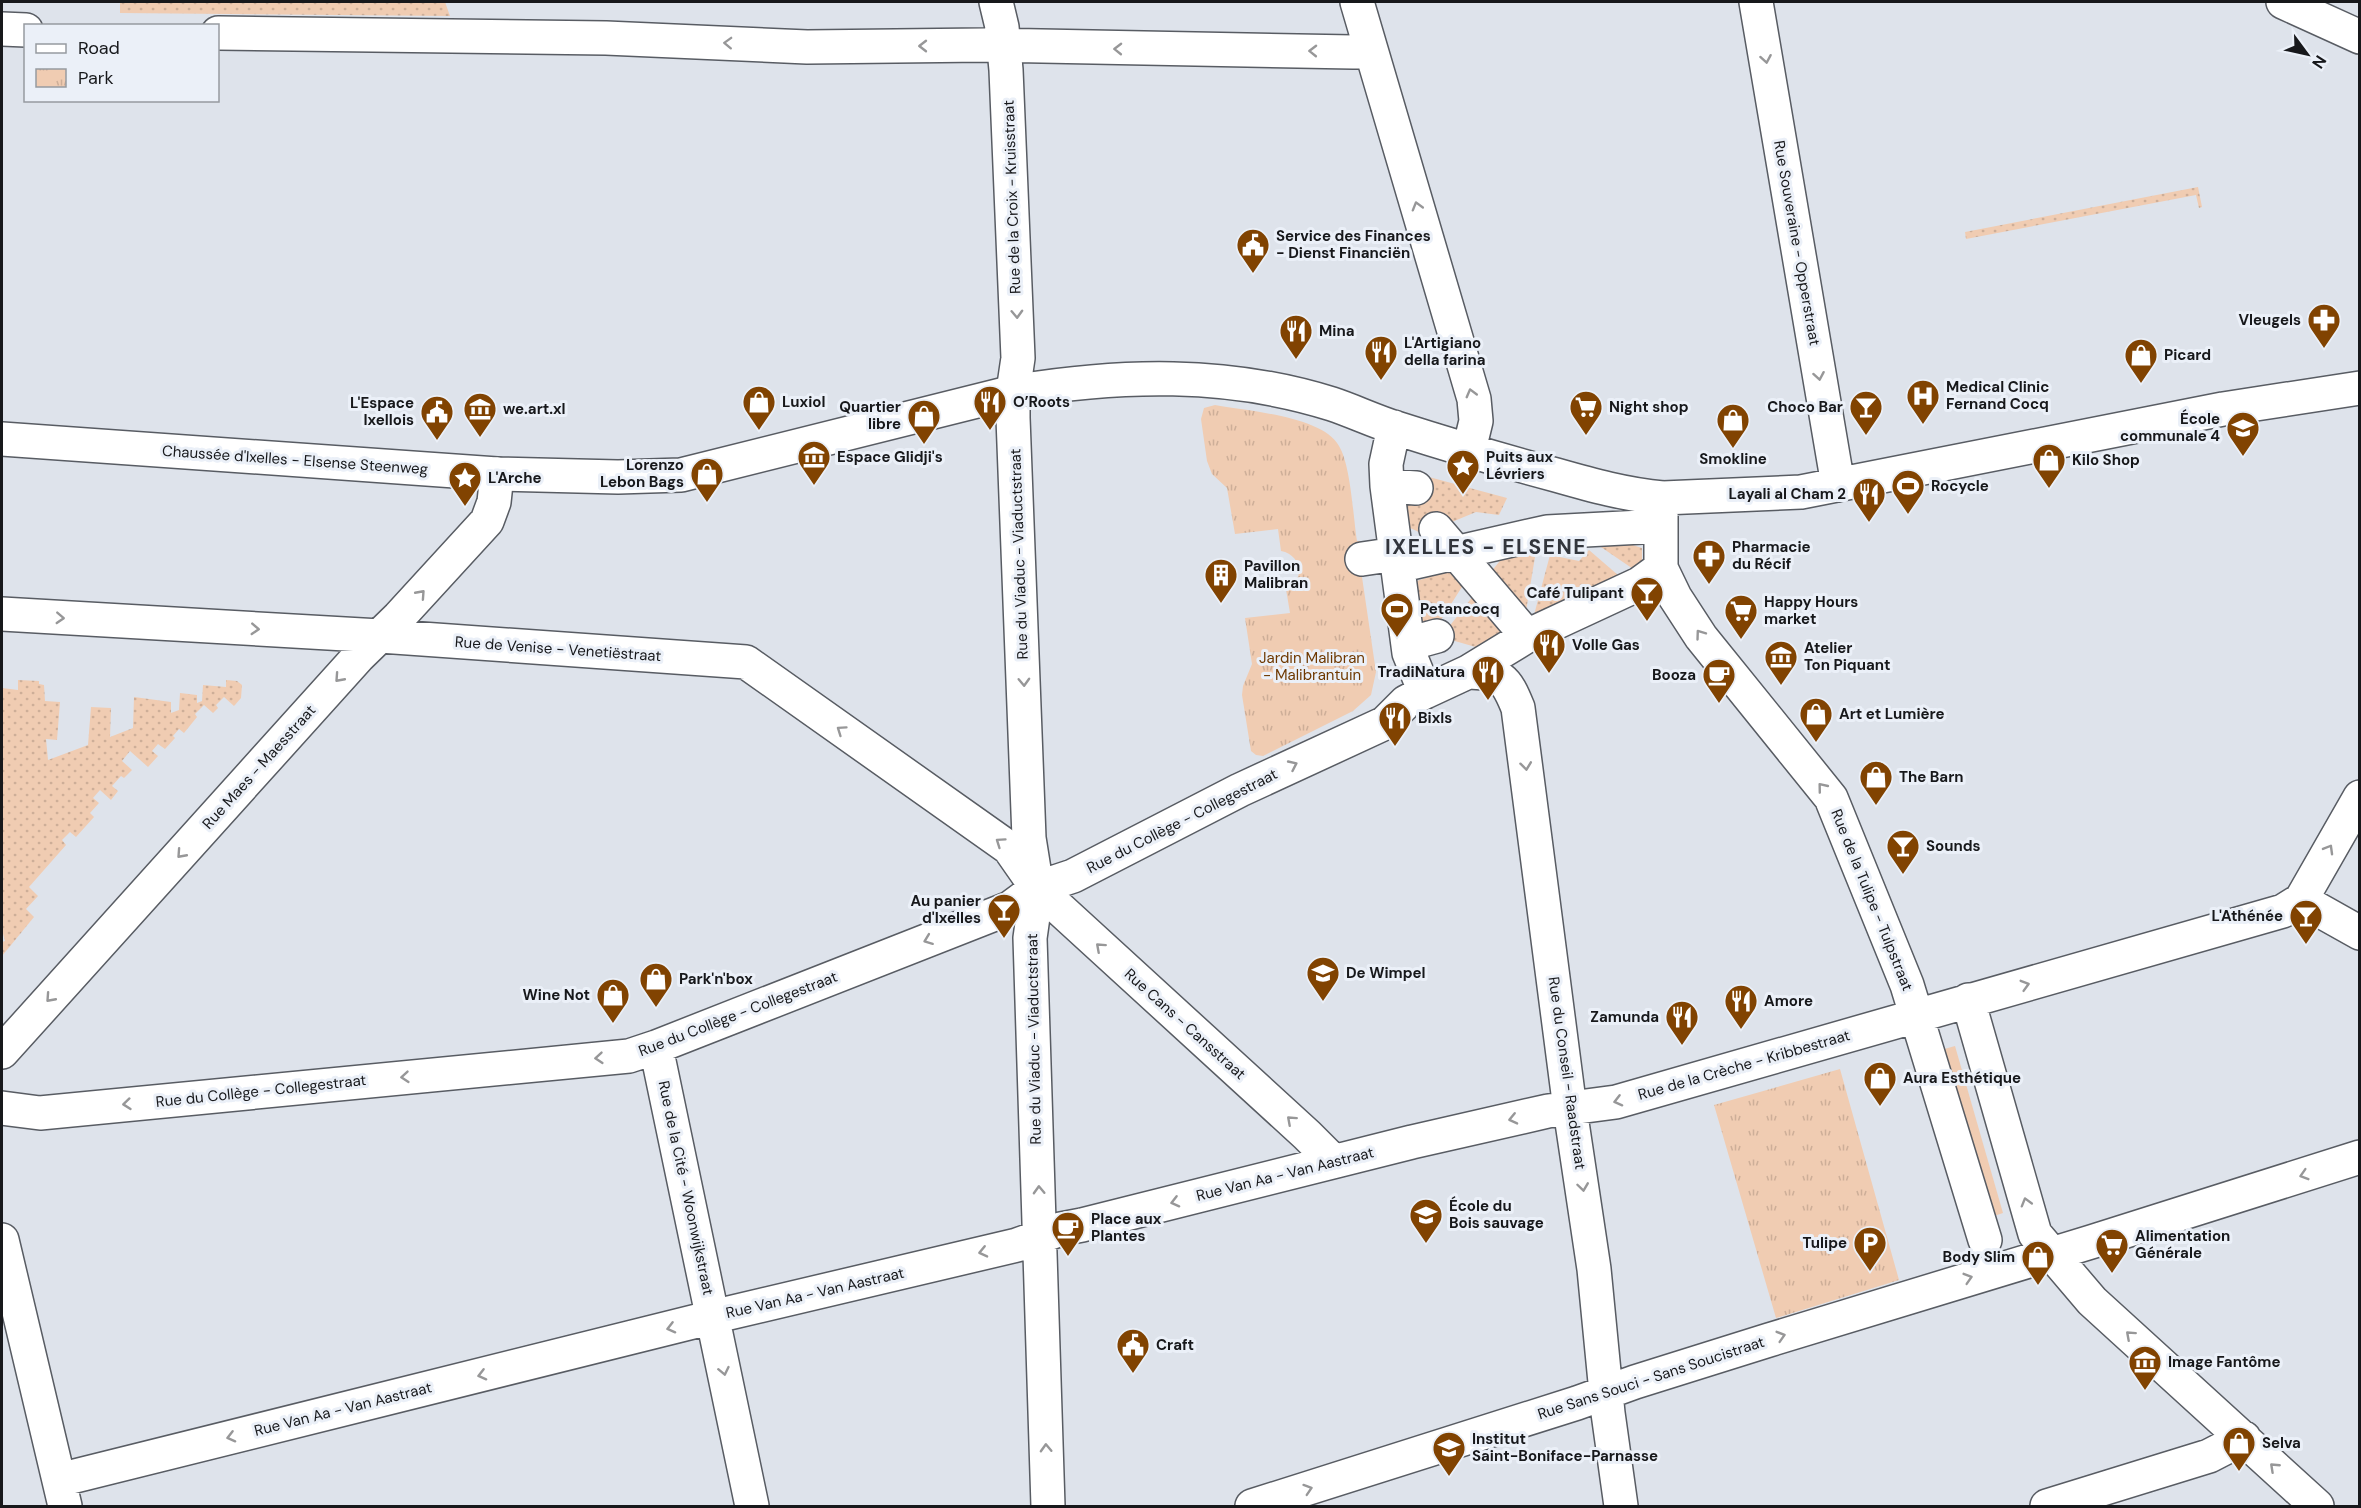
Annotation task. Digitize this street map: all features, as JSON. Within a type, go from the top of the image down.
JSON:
[{"type":"street","name":"Rue de la Croix - Kruisstraat","points":[[996,2],[1004,46],[1018,358],[1013,392]]},
{"type":"street","points":[[1357,2],[1474,399],[1476,421],[1469,450]]},
{"type":"street","name":"Rue Souveraine - Opperstraat","points":[[1756,2],[1838,485]]},
{"type":"street","points":[[2283,2],[2360,38]]},
{"type":"street","points":[[2,29],[24,30]]},
{"type":"street","points":[[219,33],[606,38],[807,47],[1004,46],[1353,52],[1371,50]]},
{"type":"street","name":"Chaussée d'Ixelles - Elsense Steenweg","points":[[2,439],[497,474],[618,477],[681,475],[1013,392],[1063,384],[1180,378],[1227,381],[1332,404],[1394,427],[1596,486],[1662,512]]},
{"type":"street","points":[[1362,559],[1397,560],[1445,541],[1547,532],[1593,533],[1662,512],[1800,492],[2223,409],[2360,388]]},
{"type":"street","name":"Rue du Viaduc - Viaductstraat","points":[[1013,392],[1029,838],[1037,888],[1030,938],[1048,1506]]},
{"type":"street","points":[[1394,427],[1386,464],[1401,487],[1397,560],[1422,640],[1409,653],[1425,692],[1468,672],[1528,624],[1645,577]]},
{"type":"street","name":"Rue Maes - Maesstraat","points":[[2,1052],[351,665],[487,521],[494,502],[497,474]]},
{"type":"street","name":"Rue de la Tulipe - Tulpstraat","points":[[1662,512],[1645,577],[1675,597],[1701,637],[1831,798],[1907,985],[1985,1240]]},
{"type":"street","points":[[1445,541],[1474,581],[1528,624]]},
{"type":"street","name":"Rue de Venise - Venetiëstraat","points":[[2,614],[380,636],[746,662],[1009,848],[1037,888]]},
{"type":"street","name":"Rue du Conseil - Raadstraat","points":[[1468,672],[1491,673],[1509,686],[1518,708],[1570,1109],[1576,1134],[1594,1269],[1606,1393],[1621,1506]]},
{"type":"street","name":"Rue du Collège - Collegestraat","points":[[2,1108],[40,1113],[629,1056],[1011,908],[1037,888],[1073,876],[1240,790],[1385,723],[1406,702],[1425,692]]},
{"type":"street","points":[[2360,796],[2301,900],[2360,933]]},
{"type":"street","name":"Rue Cans - Cansstraat","points":[[1037,888],[1333,1161]]},
{"type":"street","name":"Rue de la Crèche - Kribbestraat","points":[[1570,1109],[1616,1102],[2283,911],[2301,900]]},
{"type":"street","points":[[1968,1000],[2035,1234],[2092,1301],[2317,1506]]},
{"type":"street","name":"Rue de la Cité - Woonwijkstraat","points":[[656,1047],[752,1506]]},
{"type":"street","name":"Rue Van Aa - Van Aastraat","points":[[62,1493],[713,1317],[1017,1245],[1061,1229],[1082,1226],[1333,1161],[1548,1111],[1570,1109]]},
{"type":"street","name":"Rue Sans Souci - Sans Soucistraat","points":[[1252,1506],[1769,1340],[2360,1157]]},
{"type":"street","points":[[2,1240],[62,1493]]},
{"type":"street","points":[[2047,1506],[2209,1456],[2244,1438]]},
{"type":"green space","points":[[120,2],[445,2],[450,16],[120,13]]},
{"type":"green space","points":[[2198,187],[2202,207],[2199,208],[2196,195],[1966,239],[1965,232]]},
{"type":"green space","name":"Jardin Malibran - Malibrantuin","points":[[1215,405],[1283,416],[1301,421],[1330,436],[1343,455],[1351,492],[1357,541],[1360,541],[1364,576],[1362,577],[1376,672],[1371,695],[1353,711],[1263,756],[1251,751],[1242,695],[1243,686],[1252,664],[1245,618],[1290,613],[1286,589],[1297,580],[1299,568],[1293,557],[1281,551],[1278,529],[1235,534],[1227,488],[1212,474],[1207,461],[1201,419],[1204,408]]},
{"type":"green space","points":[[1429,477],[1507,498],[1499,515],[1476,512],[1423,534],[1406,526],[1401,499]]},
{"type":"green space","points":[[1601,535],[1642,548],[1642,575],[1595,543]]},
{"type":"green space","points":[[1511,547],[1536,551],[1526,611],[1487,577]]},
{"type":"green space","points":[[1589,550],[1626,582],[1534,615],[1550,555],[1579,561]]},
{"type":"green space","points":[[1458,567],[1467,579],[1432,634],[1422,630],[1414,582]]},
{"type":"green space","points":[[1477,591],[1514,637],[1486,650],[1441,637]]},
{"type":"green space","points":[[18,680],[39,681],[39,684],[44,685],[45,701],[60,702],[57,740],[46,739],[48,760],[88,745],[91,707],[111,708],[110,737],[133,728],[134,697],[171,702],[171,713],[179,710],[180,693],[197,695],[197,703],[202,701],[203,685],[226,687],[226,680],[237,681],[242,685],[241,698],[234,706],[224,697],[216,705],[218,708],[213,713],[204,705],[195,714],[197,717],[184,733],[179,729],[173,736],[175,738],[165,749],[158,744],[152,751],[158,756],[148,767],[130,751],[122,761],[132,770],[124,778],[121,776],[112,786],[118,791],[111,800],[100,790],[93,798],[99,803],[90,813],[94,817],[76,837],[70,832],[62,840],[66,845],[29,887],[38,896],[26,909],[34,917],[2,956],[2,942],[5,941],[2,930],[2,688],[18,690]]},
{"type":"green space","points":[[1955,1046],[2003,1213],[1991,1217],[1941,1050]]},
{"type":"green space","points":[[1840,1069],[1899,1280],[1776,1318],[1714,1105]]},
{"type":"place","name":"Service des Finances - Dienst Financiën","points":[[1253,274]]},
{"type":"place","name":"Vleugels","points":[[2324,349]]},
{"type":"place","name":"Mina","points":[[1296,360]]},
{"type":"place","name":"L'Artigiano della farina","points":[[1381,381]]},
{"type":"place","name":"Picard","points":[[2141,384]]},
{"type":"place","name":"Medical Clinic Fernand Cocq","points":[[1923,425]]},
{"type":"place","name":"Luxiol","points":[[759,431]]},
{"type":"place","name":"O’Roots","points":[[990,431]]},
{"type":"place","name":"Night shop","points":[[1586,436]]},
{"type":"place","name":"Choco Bar","points":[[1866,436]]},
{"type":"place","name":"we.art.xl","points":[[480,438]]},
{"type":"place","name":"L'Espace Ixellois","points":[[437,441]]},
{"type":"place","name":"Quartier libre","points":[[924,445]]},
{"type":"place","name":"Smokline","points":[[1733,449]]},
{"type":"place","name":"École communale 4","points":[[2243,457]]},
{"type":"place","name":"Espace Glidji's","points":[[814,486]]},
{"type":"place","name":"Kilo Shop","points":[[2049,489]]},
{"type":"place","name":"Puits aux Lévriers","points":[[1463,495]]},
{"type":"place","name":"Lorenzo Lebon Bags","points":[[707,503]]},
{"type":"place","name":"L'Arche","points":[[465,507]]},
{"type":"place","name":"Rocycle","points":[[1908,515]]},
{"type":"place","name":"Layali al Cham 2","points":[[1869,523]]},
{"type":"place","name":"Pharmacie du Récif","points":[[1709,585]]},
{"type":"place","name":"Pavillon Malibran","points":[[1221,604]]},
{"type":"place","name":"Café Tulipant","points":[[1647,622]]},
{"type":"place","name":"Petancocq","points":[[1397,638]]},
{"type":"place","name":"Happy Hours market","points":[[1741,640]]},
{"type":"place","name":"Volle Gas","points":[[1549,674]]},
{"type":"place","name":"Atelier Ton Piquant","points":[[1781,686]]},
{"type":"place","name":"TradiNatura","points":[[1488,701]]},
{"type":"place","name":"Booza","points":[[1719,704]]},
{"type":"place","name":"Art et Lumière","points":[[1816,743]]},
{"type":"place","name":"Bixls","points":[[1395,747]]},
{"type":"place","name":"The Barn","points":[[1876,806]]},
{"type":"place","name":"Sounds","points":[[1903,875]]},
{"type":"place","name":"Au panier d'Ixelles","points":[[1004,939]]},
{"type":"place","name":"L'Athénée","points":[[2306,945]]},
{"type":"place","name":"De Wimpel","points":[[1323,1002]]},
{"type":"place","name":"Park'n'box","points":[[656,1008]]},
{"type":"place","name":"Wine Not","points":[[613,1024]]},
{"type":"place","name":"Amore","points":[[1741,1030]]},
{"type":"place","name":"Zamunda","points":[[1682,1046]]},
{"type":"place","name":"Aura Esthétique","points":[[1880,1107]]},
{"type":"place","name":"École du Bois sauvage","points":[[1426,1244]]},
{"type":"place","name":"Place aux Plantes","points":[[1068,1257]]},
{"type":"place","name":"Tulipe","points":[[1870,1272]]},
{"type":"place","name":"Alimentation Générale","points":[[2112,1274]]},
{"type":"place","name":"Body Slim","points":[[2038,1286]]},
{"type":"place","name":"Craft","points":[[1133,1374]]},
{"type":"place","name":"Image Fantôme","points":[[2145,1391]]},
{"type":"place","name":"Selva","points":[[2239,1472]]},
{"type":"place","name":"Institut Saint-Boniface-Parnasse","points":[[1449,1477]]},
{"type":"district","name":"IXELLES - ELSENE","points":[[1486,547]]}]
